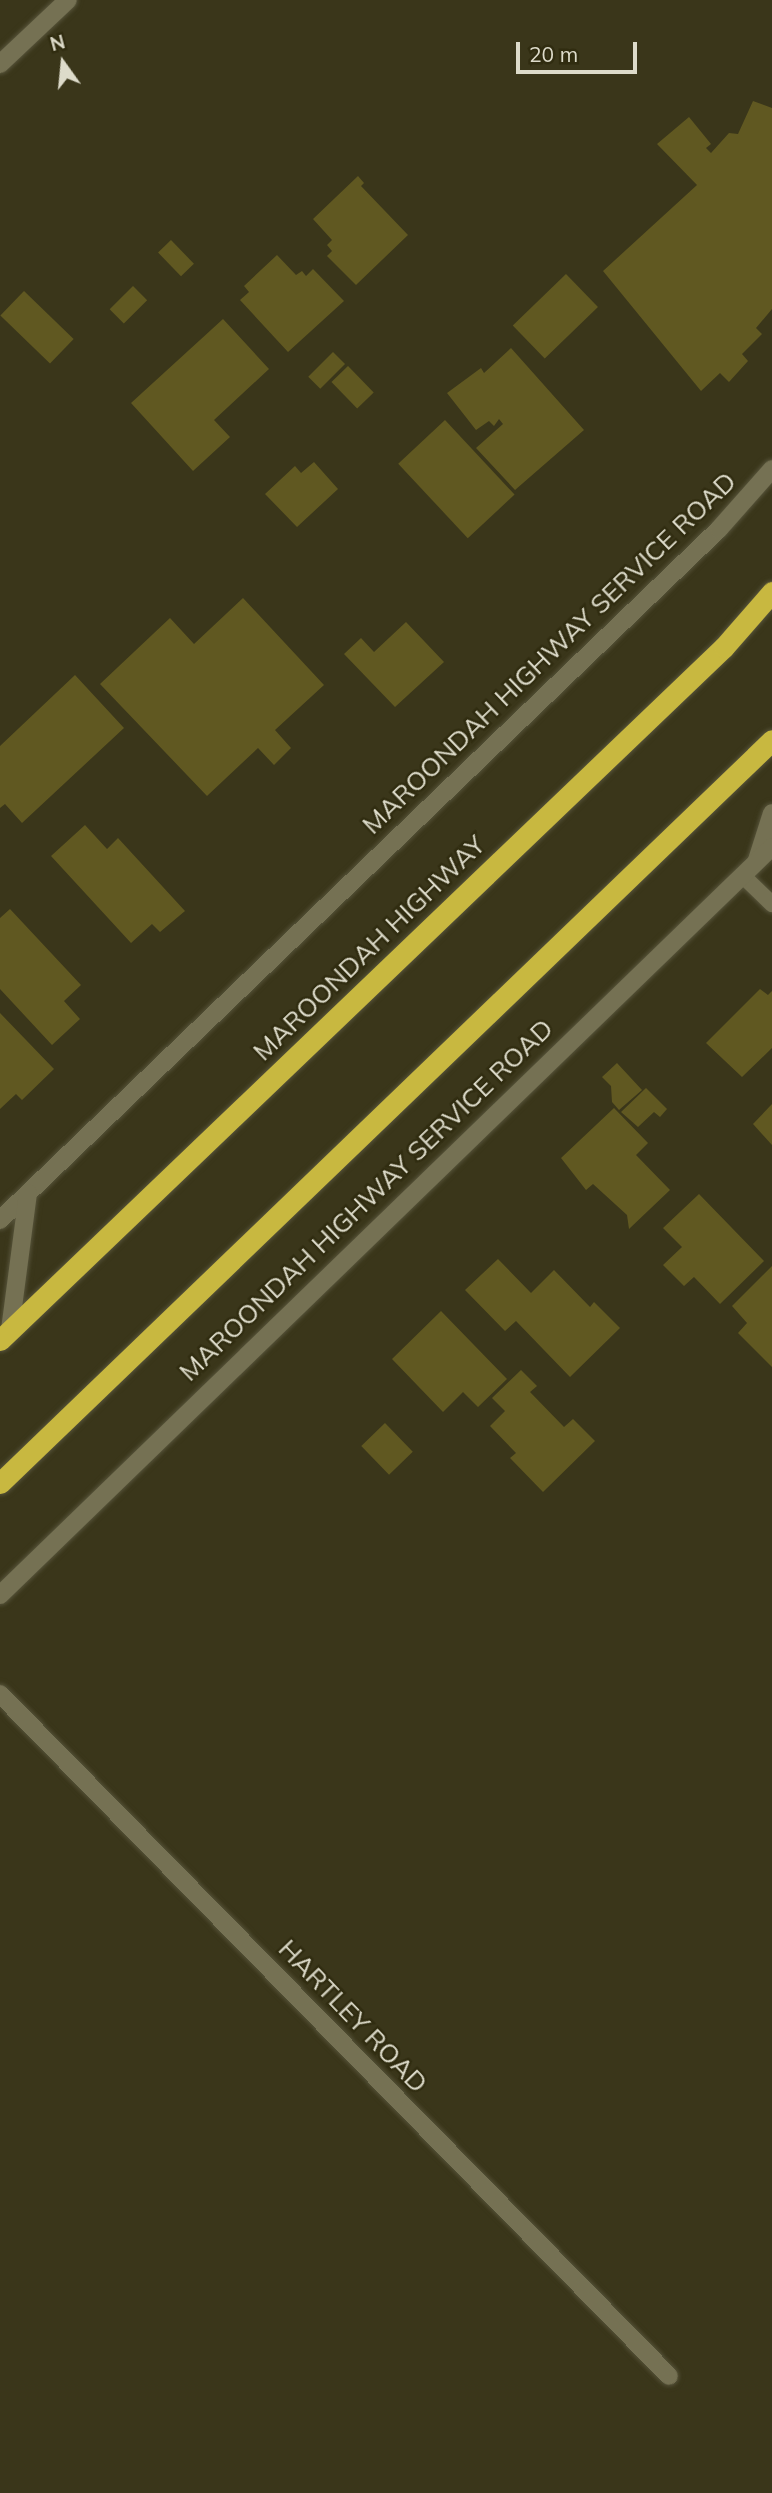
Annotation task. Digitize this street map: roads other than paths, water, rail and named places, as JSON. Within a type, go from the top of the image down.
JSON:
[{"type":"highway","name":"MAROONDAH HIGHWAY","points":[[5,1335],[724,648],[772,592]]},
{"type":"highway","points":[[2,1477],[772,740]]},
{"type":"street","points":[[0,64],[68,0]]},
{"type":"street","name":"MAROONDAH HIGHWAY SERVICE ROAD","points":[[0,1220],[719,529],[772,469]]},
{"type":"street","points":[[756,862],[772,813]]},
{"type":"street","name":"MAROONDAH HIGHWAY SERVICE ROAD","points":[[0,1595],[772,846]]},
{"type":"street","points":[[5,1335],[28,1193]]},
{"type":"street","name":"HARTLEY ROAD","points":[[0,1694],[669,2376]]},
{"type":"lane","points":[[742,875],[772,904]]}]
